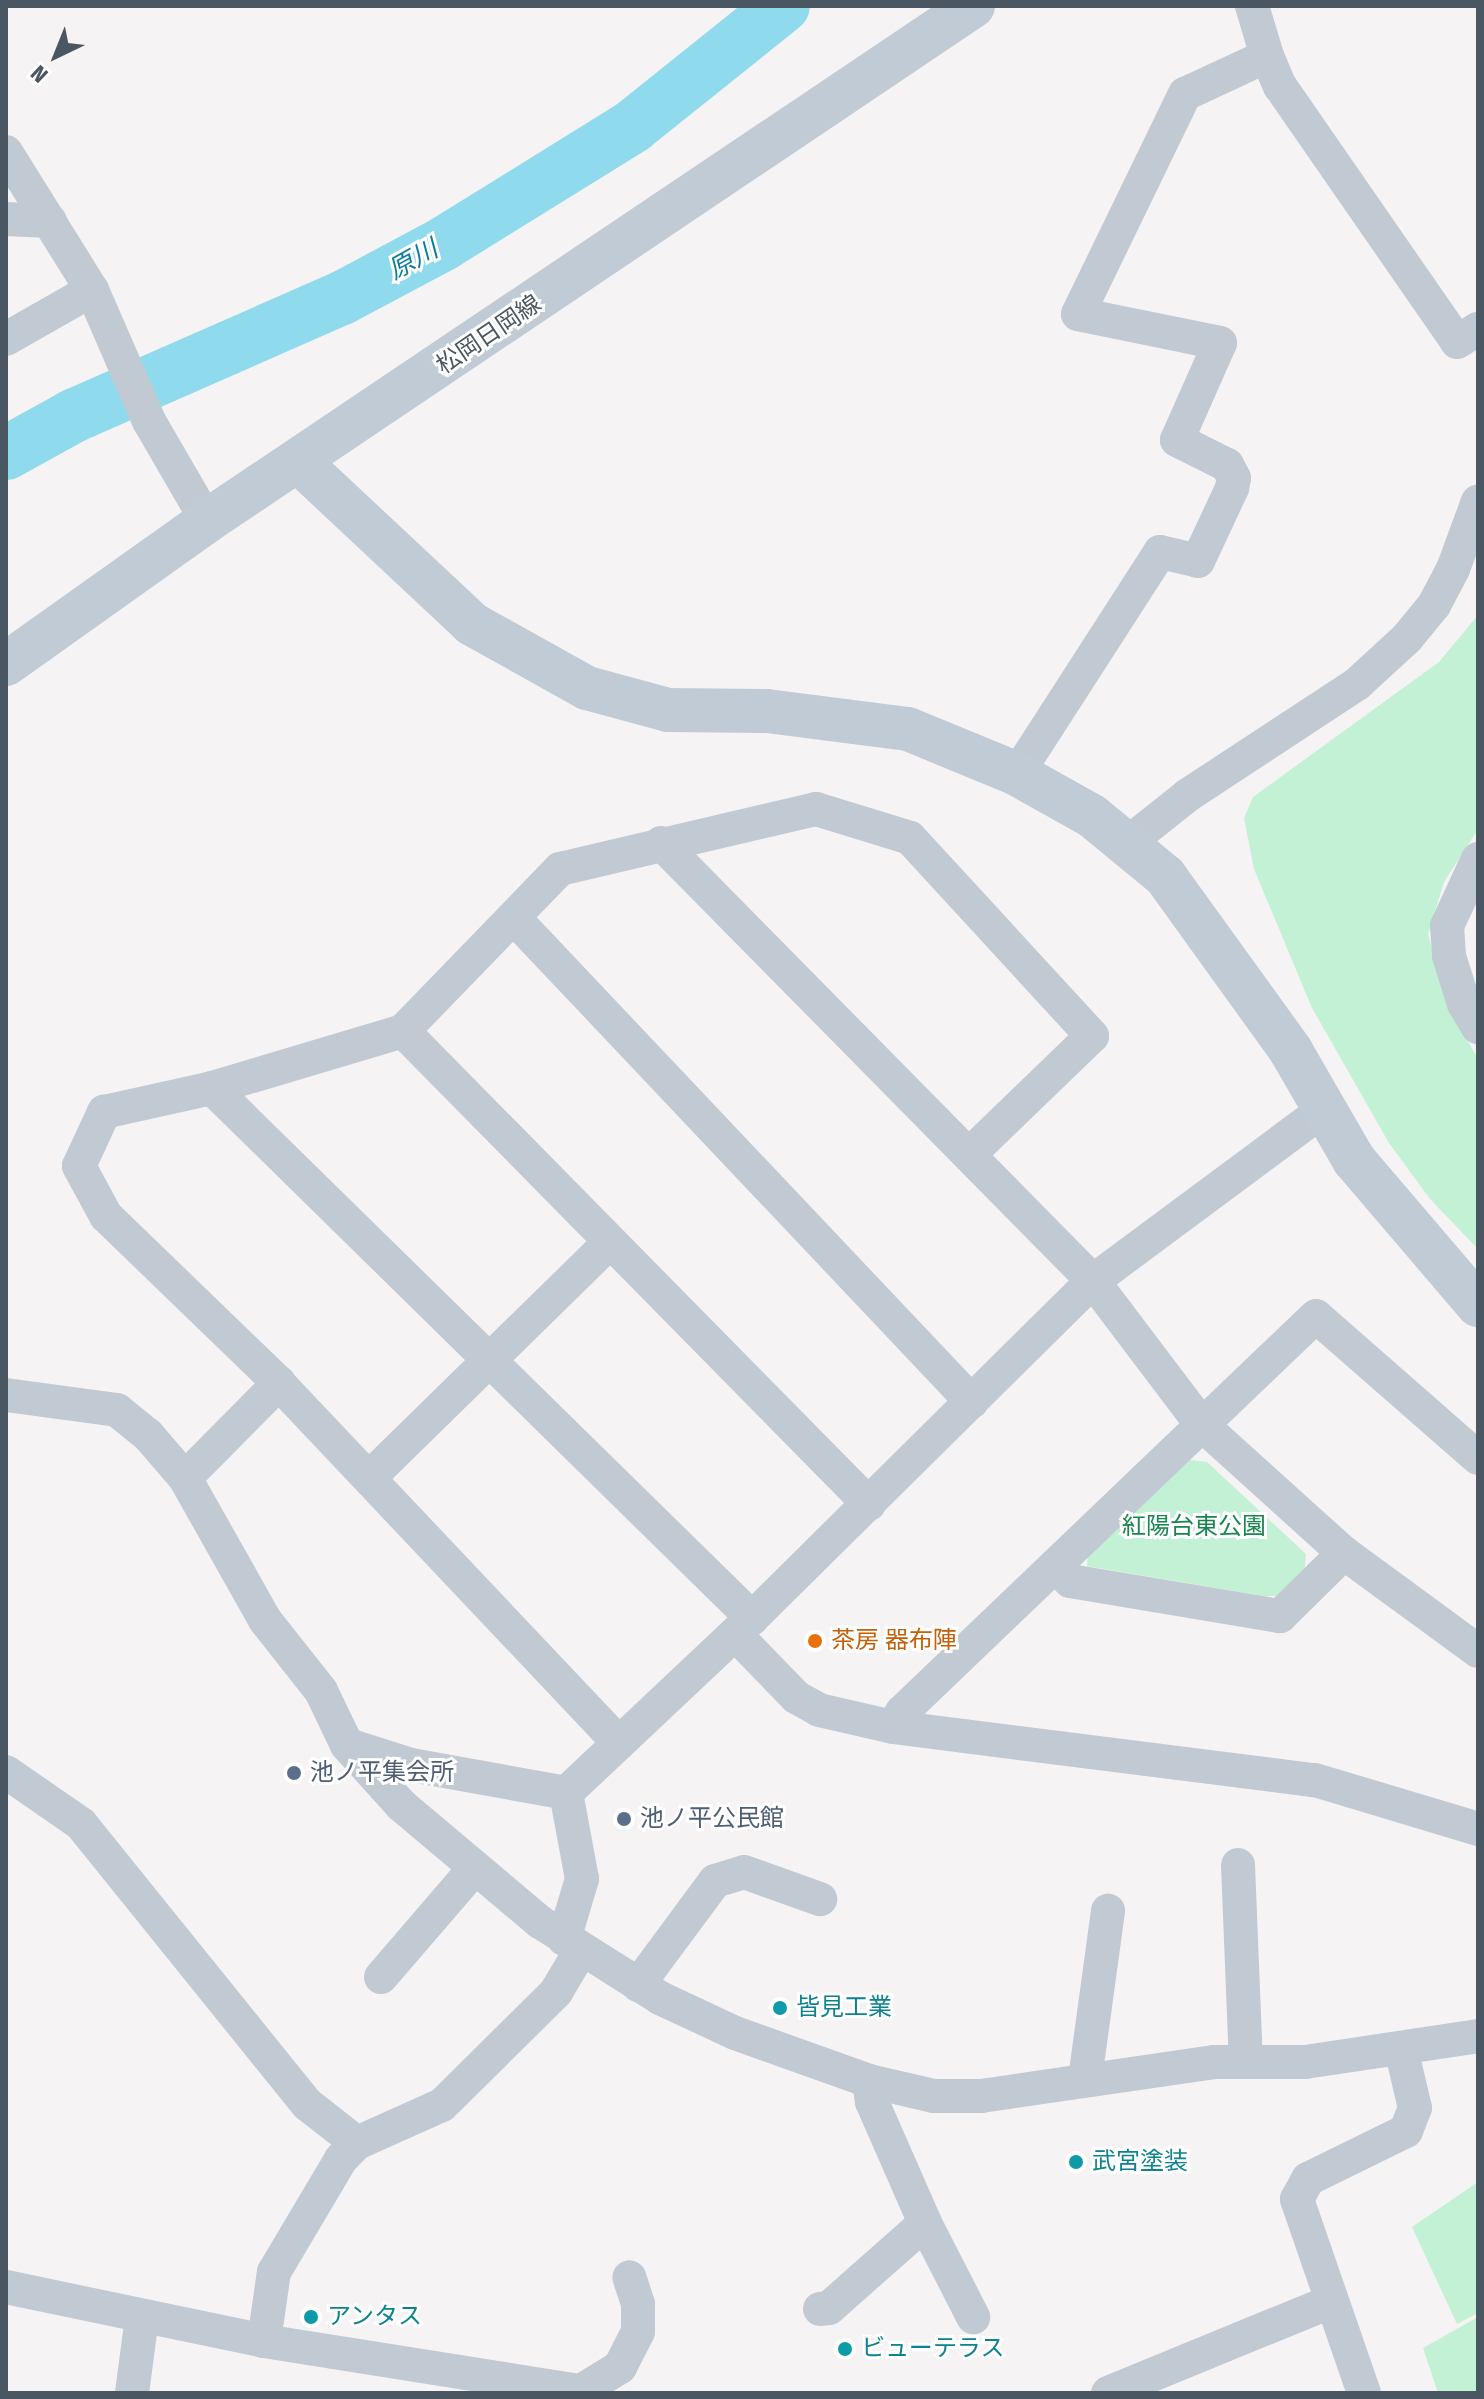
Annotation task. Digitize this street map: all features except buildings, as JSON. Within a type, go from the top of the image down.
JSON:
[{"type":"street","name":"松岡日岡線","points":[[6,664],[207,521],[973,6]]},
{"type":"street","points":[[1252,6],[1280,86],[1457,342],[1478,329]]},
{"type":"street","points":[[1017,774],[1160,552],[1198,561],[1232,488],[1234,478],[1227,465],[1177,440],[1220,343],[1078,314],[1185,94],[1267,56]]},
{"type":"street","points":[[6,152],[92,290],[149,421],[207,521]]},
{"type":"street","points":[[6,219],[50,221]]},
{"type":"street","points":[[6,339],[92,290]]},
{"type":"street","points":[[298,461],[472,624],[587,688],[668,710],[767,711],[908,729],[1017,774],[1129,842],[1165,876],[1192,911],[1291,1051],[1322,1111],[1393,1212],[1478,1305]]},
{"type":"street","points":[[1129,842],[1188,795],[1357,684],[1407,638],[1434,605],[1453,569],[1478,501]]},
{"type":"street","points":[[619,1743],[279,1383],[106,1216],[79,1166],[104,1112],[212,1088],[403,1031],[560,869],[816,809],[910,838],[1092,1036],[971,1153]]},
{"type":"street","points":[[661,843],[971,1153],[1093,1281],[1201,1424],[1344,1553],[1478,1651]]},
{"type":"street","points":[[1478,859],[1447,926],[1449,956],[1478,1027]]},
{"type":"street","points":[[514,918],[972,1402]]},
{"type":"street","points":[[403,1031],[869,1504]]},
{"type":"street","points":[[212,1088],[489,1360],[744,1626],[796,1697],[819,1710],[893,1727],[1315,1780],[1478,1829]]},
{"type":"street","points":[[566,1793],[744,1626],[1093,1281],[1322,1111]]},
{"type":"street","points":[[370,1477],[610,1242]]},
{"type":"street","points":[[893,1727],[902,1712],[1316,1316],[1478,1458]]},
{"type":"street","points":[[185,1478],[279,1383]]},
{"type":"street","points":[[6,1395],[117,1410],[185,1478],[265,1620],[321,1691],[347,1745],[401,1805],[473,1870],[573,1944],[638,1985],[735,2033],[869,2081],[934,2096],[981,2096],[1085,2079],[1246,2061],[1305,2062],[1478,2036]]},
{"type":"street","points":[[1055,1566],[1070,1581],[1280,1616],[1344,1553]]},
{"type":"street","points":[[347,1745],[411,1765],[566,1793]]},
{"type":"street","points":[[6,1772],[81,1824],[307,2104],[357,2143]]},
{"type":"street","points":[[264,2341],[274,2272],[288,2240],[322,2185],[357,2143],[442,2105],[556,1992],[573,1944],[582,1879],[566,1793]]},
{"type":"street","points":[[1238,1865],[1246,2061]]},
{"type":"street","points":[[381,1977],[473,1870]]},
{"type":"street","points":[[638,1985],[715,1881],[744,1872],[820,1899]]},
{"type":"street","points":[[1085,2079],[1108,1911]]},
{"type":"street","points":[[1364,2393],[1330,2302],[1297,2199],[1308,2179],[1406,2131],[1415,2108],[1401,2049]]},
{"type":"street","points":[[869,2081],[872,2102],[925,2223],[973,2317]]},
{"type":"street","points":[[820,2309],[829,2308],[925,2223]]},
{"type":"street","points":[[6,2287],[264,2341],[580,2392],[620,2367],[638,2332],[638,2304],[629,2277]]},
{"type":"street","points":[[1108,2393],[1330,2302]]},
{"type":"street","points":[[132,2393],[142,2317]]},
{"type":"green space","points":[[1478,615],[1478,829],[1444,882],[1428,934],[1446,1002],[1478,1059],[1478,1249],[1430,1199],[1389,1143],[1312,1008],[1254,869],[1244,818],[1253,797],[1439,662]]},
{"type":"green space","name":"紅陽台東公園","points":[[1184,1459],[1207,1462],[1306,1554],[1304,1576],[1282,1596],[1264,1596],[1087,1566],[1088,1546]]},
{"type":"green space","points":[[1478,2182],[1478,2313],[1457,2324],[1412,2227]]},
{"type":"green space","points":[[1478,2317],[1478,2393],[1438,2393],[1423,2348]]},
{"type":"waterway","name":"原川","points":[[6,453],[73,416],[342,298],[443,244],[633,126],[783,6]]},
{"type":"place","name":"茶房 器布陣","points":[[815,1641]]},
{"type":"place","name":"池ノ平集会所","points":[[294,1773]]},
{"type":"place","name":"池ノ平公民館","points":[[624,1819]]},
{"type":"place","name":"皆見工業","points":[[780,2008]]},
{"type":"place","name":"武宮塗装","points":[[1076,2162]]},
{"type":"place","name":"アンタス","points":[[311,2317]]},
{"type":"place","name":"ビューテラス","points":[[845,2349]]}]
